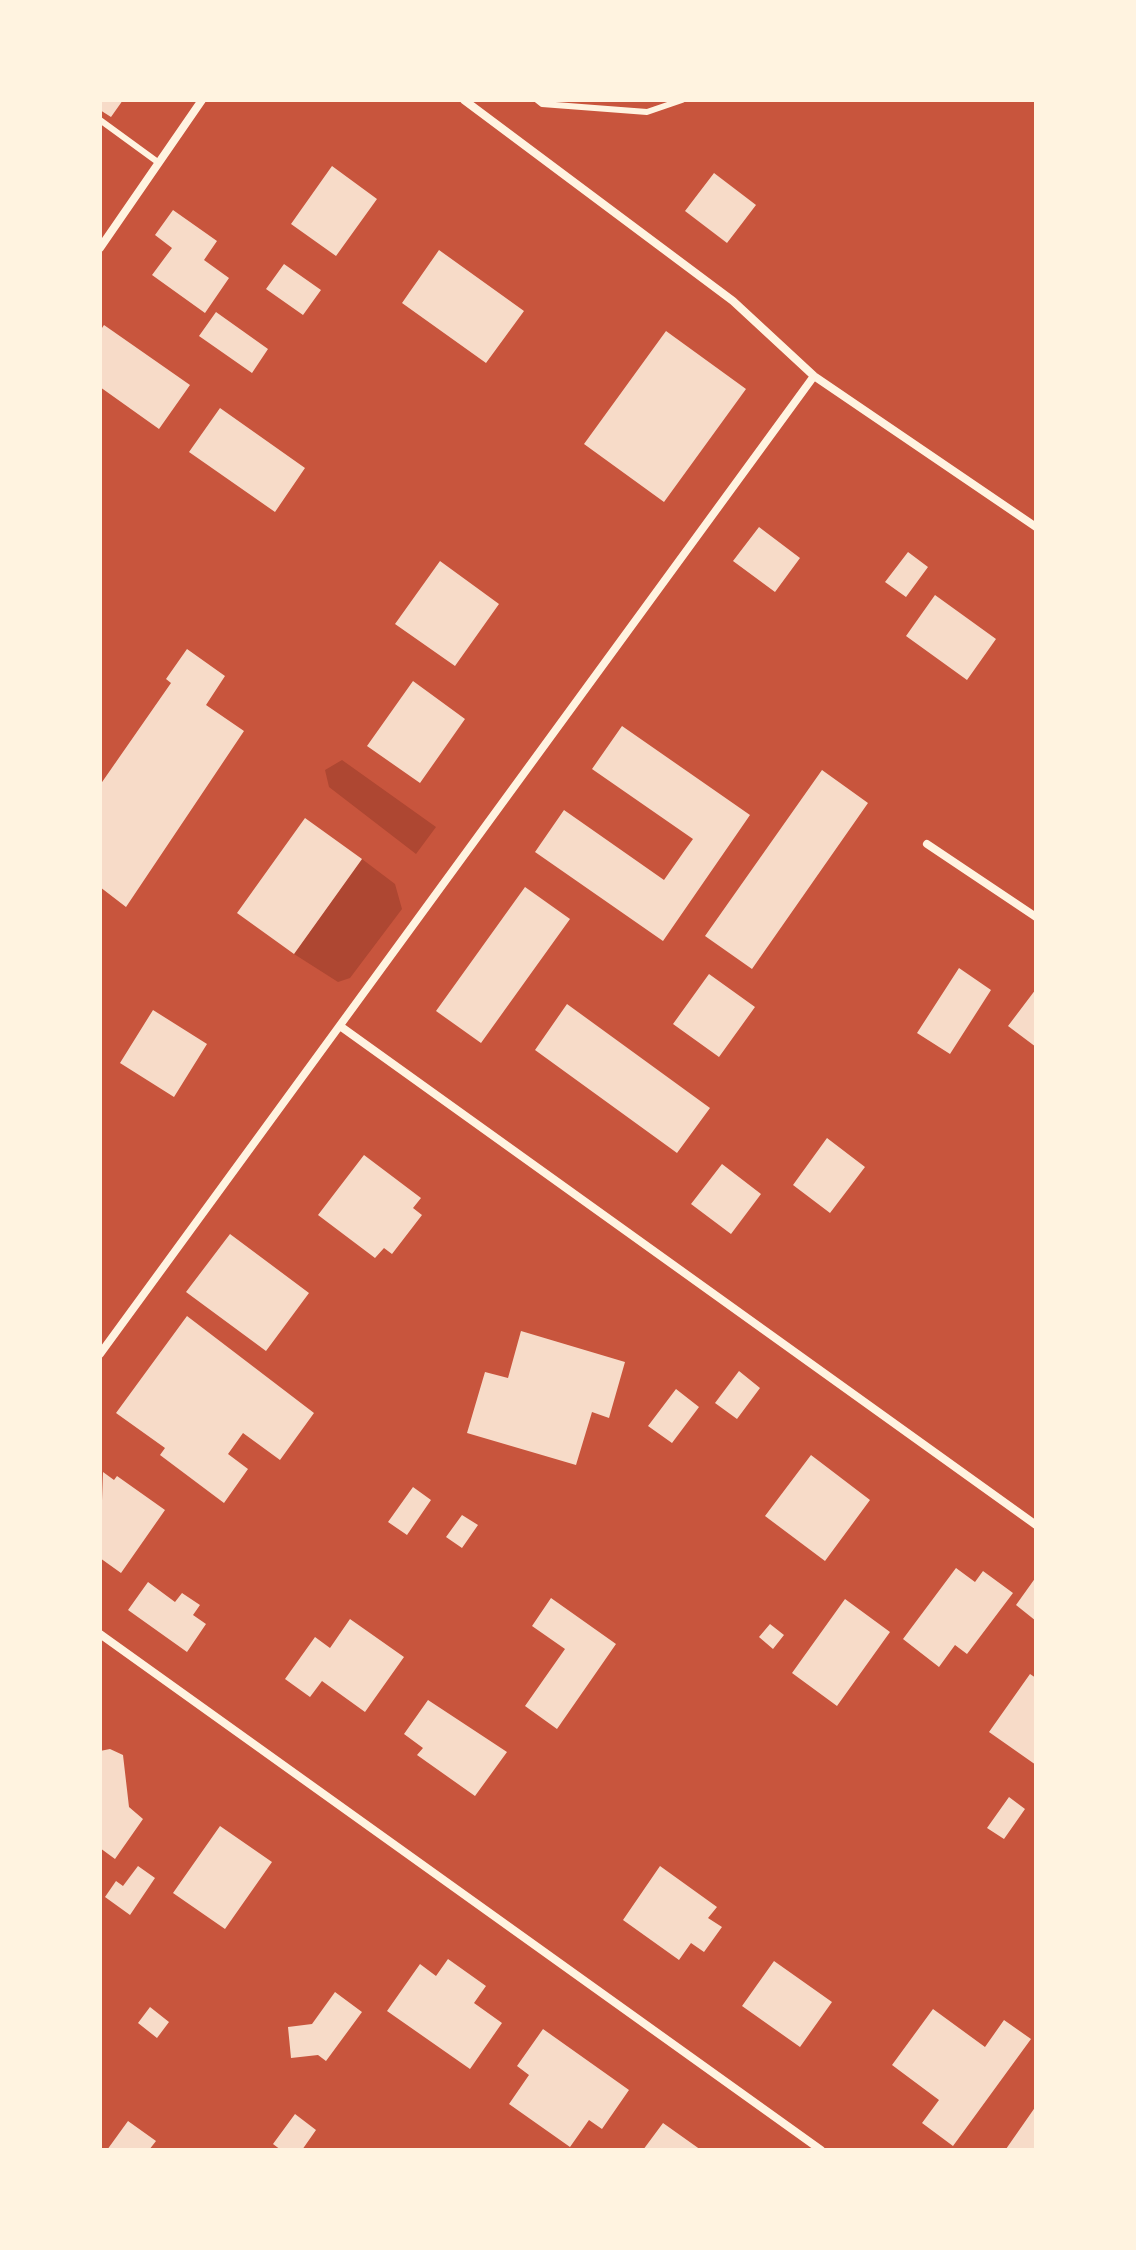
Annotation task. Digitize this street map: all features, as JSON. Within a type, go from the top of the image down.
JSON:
[{"type":"street","points":[[100,248],[202,100]]},
{"type":"street","points":[[464,100],[733,301],[814,376],[1036,527]]},
{"type":"street","points":[[100,1354],[814,376]]},
{"type":"street","points":[[927,844],[1036,917]]},
{"type":"street","points":[[340,1026],[1036,1525]]},
{"type":"street","points":[[100,1634],[821,2150]]},
{"type":"lane","points":[[537,100],[542,104],[647,112],[682,100]]},
{"type":"lane","points":[[100,120],[159,163]]},
{"type":"shaded area","points":[[342,760],[436,827],[416,854],[329,787],[325,770]]},
{"type":"shaded area","points":[[362,859],[395,884],[402,909],[350,978],[338,982],[294,954]]},
{"type":"building","points":[[100,100],[123,100],[111,117],[100,110]]},
{"type":"building","points":[[332,166],[377,199],[336,256],[291,224]]},
{"type":"building","points":[[714,173],[756,205],[727,243],[685,211]]},
{"type":"building","points":[[173,210],[217,241],[204,260],[229,278],[205,313],[152,275],[172,248],[155,235]]},
{"type":"building","points":[[439,250],[524,311],[486,363],[402,303]]},
{"type":"building","points":[[284,264],[321,290],[303,315],[266,289]]},
{"type":"building","points":[[216,312],[268,349],[252,373],[199,336]]},
{"type":"building","points":[[104,325],[190,385],[159,429],[100,387],[100,331]]},
{"type":"building","points":[[666,331],[746,389],[664,502],[584,444]]},
{"type":"building","points":[[220,408],[305,468],[275,512],[189,452]]},
{"type":"building","points":[[759,527],[800,558],[775,592],[733,561]]},
{"type":"building","points":[[908,552],[928,567],[906,597],[885,582]]},
{"type":"building","points":[[440,561],[499,604],[455,666],[395,624]]},
{"type":"building","points":[[935,595],[996,639],[967,680],[906,636]]},
{"type":"building","points":[[187,649],[225,676],[206,705],[244,731],[126,907],[100,887],[100,785],[171,683],[166,679]]},
{"type":"building","points":[[413,681],[465,719],[420,783],[367,746]]},
{"type":"building","points":[[622,726],[750,815],[663,941],[535,852],[564,810],[664,880],[693,839],[592,769]]},
{"type":"building","points":[[822,770],[868,803],[752,969],[705,936]]},
{"type":"building","points":[[305,818],[362,859],[294,954],[237,913]]},
{"type":"building","points":[[525,887],[570,919],[481,1043],[436,1011]]},
{"type":"building","points":[[959,968],[991,990],[950,1054],[917,1033]]},
{"type":"building","points":[[709,974],[755,1007],[719,1057],[673,1024]]},
{"type":"building","points":[[1036,989],[1036,1047],[1008,1026]]},
{"type":"building","points":[[567,1004],[710,1108],[677,1153],[535,1050]]},
{"type":"building","points":[[153,1010],[207,1044],[174,1097],[120,1063]]},
{"type":"building","points":[[827,1138],[865,1167],[830,1213],[793,1185]]},
{"type":"building","points":[[364,1155],[421,1198],[413,1208],[422,1215],[392,1254],[384,1248],[375,1258],[318,1215]]},
{"type":"building","points":[[722,1164],[761,1194],[731,1234],[691,1204]]},
{"type":"building","points":[[230,1234],[309,1293],[266,1351],[186,1292]]},
{"type":"building","points":[[187,1316],[314,1413],[280,1460],[243,1433],[228,1454],[248,1469],[224,1503],[160,1455],[165,1448],[116,1413]]},
{"type":"building","points":[[521,1331],[625,1362],[609,1418],[592,1412],[576,1465],[467,1433],[485,1372],[508,1378]]},
{"type":"building","points":[[739,1371],[760,1388],[737,1419],[715,1403]]},
{"type":"building","points":[[676,1389],[699,1407],[672,1443],[648,1426]]},
{"type":"building","points":[[811,1455],[870,1500],[825,1561],[765,1516]]},
{"type":"building","points":[[103,1472],[114,1480],[117,1476],[165,1510],[121,1573],[100,1558]]},
{"type":"building","points":[[413,1487],[431,1500],[407,1535],[388,1522]]},
{"type":"building","points":[[462,1515],[478,1525],[462,1548],[446,1537]]},
{"type":"building","points":[[956,1568],[975,1582],[983,1571],[1013,1593],[967,1654],[955,1645],[939,1667],[903,1639]]},
{"type":"building","points":[[1036,1577],[1036,1621],[1016,1605]]},
{"type":"building","points":[[148,1582],[175,1602],[182,1593],[200,1605],[193,1615],[206,1624],[187,1652],[128,1610]]},
{"type":"building","points":[[551,1598],[616,1644],[557,1729],[525,1706],[565,1649],[532,1626]]},
{"type":"building","points":[[845,1599],[890,1632],[837,1706],[792,1673]]},
{"type":"building","points":[[350,1619],[404,1657],[365,1712],[322,1681],[310,1697],[285,1679],[315,1637],[330,1648]]},
{"type":"building","points":[[770,1624],[784,1635],[773,1649],[759,1637]]},
{"type":"building","points":[[1030,1674],[1036,1678],[1036,1765],[989,1732]]},
{"type":"building","points":[[428,1700],[507,1752],[475,1796],[417,1755],[423,1748],[404,1734]]},
{"type":"building","points":[[110,1749],[123,1755],[129,1807],[143,1819],[115,1859],[100,1848],[100,1751]]},
{"type":"building","points":[[1009,1797],[1025,1809],[1004,1839],[987,1828]]},
{"type":"building","points":[[220,1826],[272,1862],[225,1929],[173,1893]]},
{"type":"building","points":[[138,1866],[155,1878],[130,1915],[105,1897],[116,1881],[123,1886]]},
{"type":"building","points":[[660,1866],[717,1907],[708,1918],[722,1927],[704,1952],[691,1943],[679,1960],[623,1920]]},
{"type":"building","points":[[448,1959],[486,1986],[474,2003],[502,2023],[470,2069],[387,2011],[420,1964],[436,1976]]},
{"type":"building","points":[[774,1961],[832,2002],[800,2047],[742,2006]]},
{"type":"building","points":[[335,1992],[362,2012],[326,2061],[318,2055],[291,2058],[288,2027],[312,2024]]},
{"type":"building","points":[[150,2007],[169,2022],[157,2038],[138,2023]]},
{"type":"building","points":[[933,2009],[985,2047],[1004,2020],[1031,2039],[953,2146],[922,2123],[939,2100],[892,2065]]},
{"type":"building","points":[[543,2029],[629,2090],[602,2129],[589,2120],[570,2147],[509,2104],[529,2075],[517,2066]]},
{"type":"building","points":[[1036,2106],[1036,2150],[1006,2149]]},
{"type":"building","points":[[295,2114],[316,2130],[302,2150],[281,2150],[273,2144]]},
{"type":"building","points":[[128,2121],[156,2141],[149,2150],[107,2150]]},
{"type":"building","points":[[663,2123],[701,2150],[643,2150]]}]
